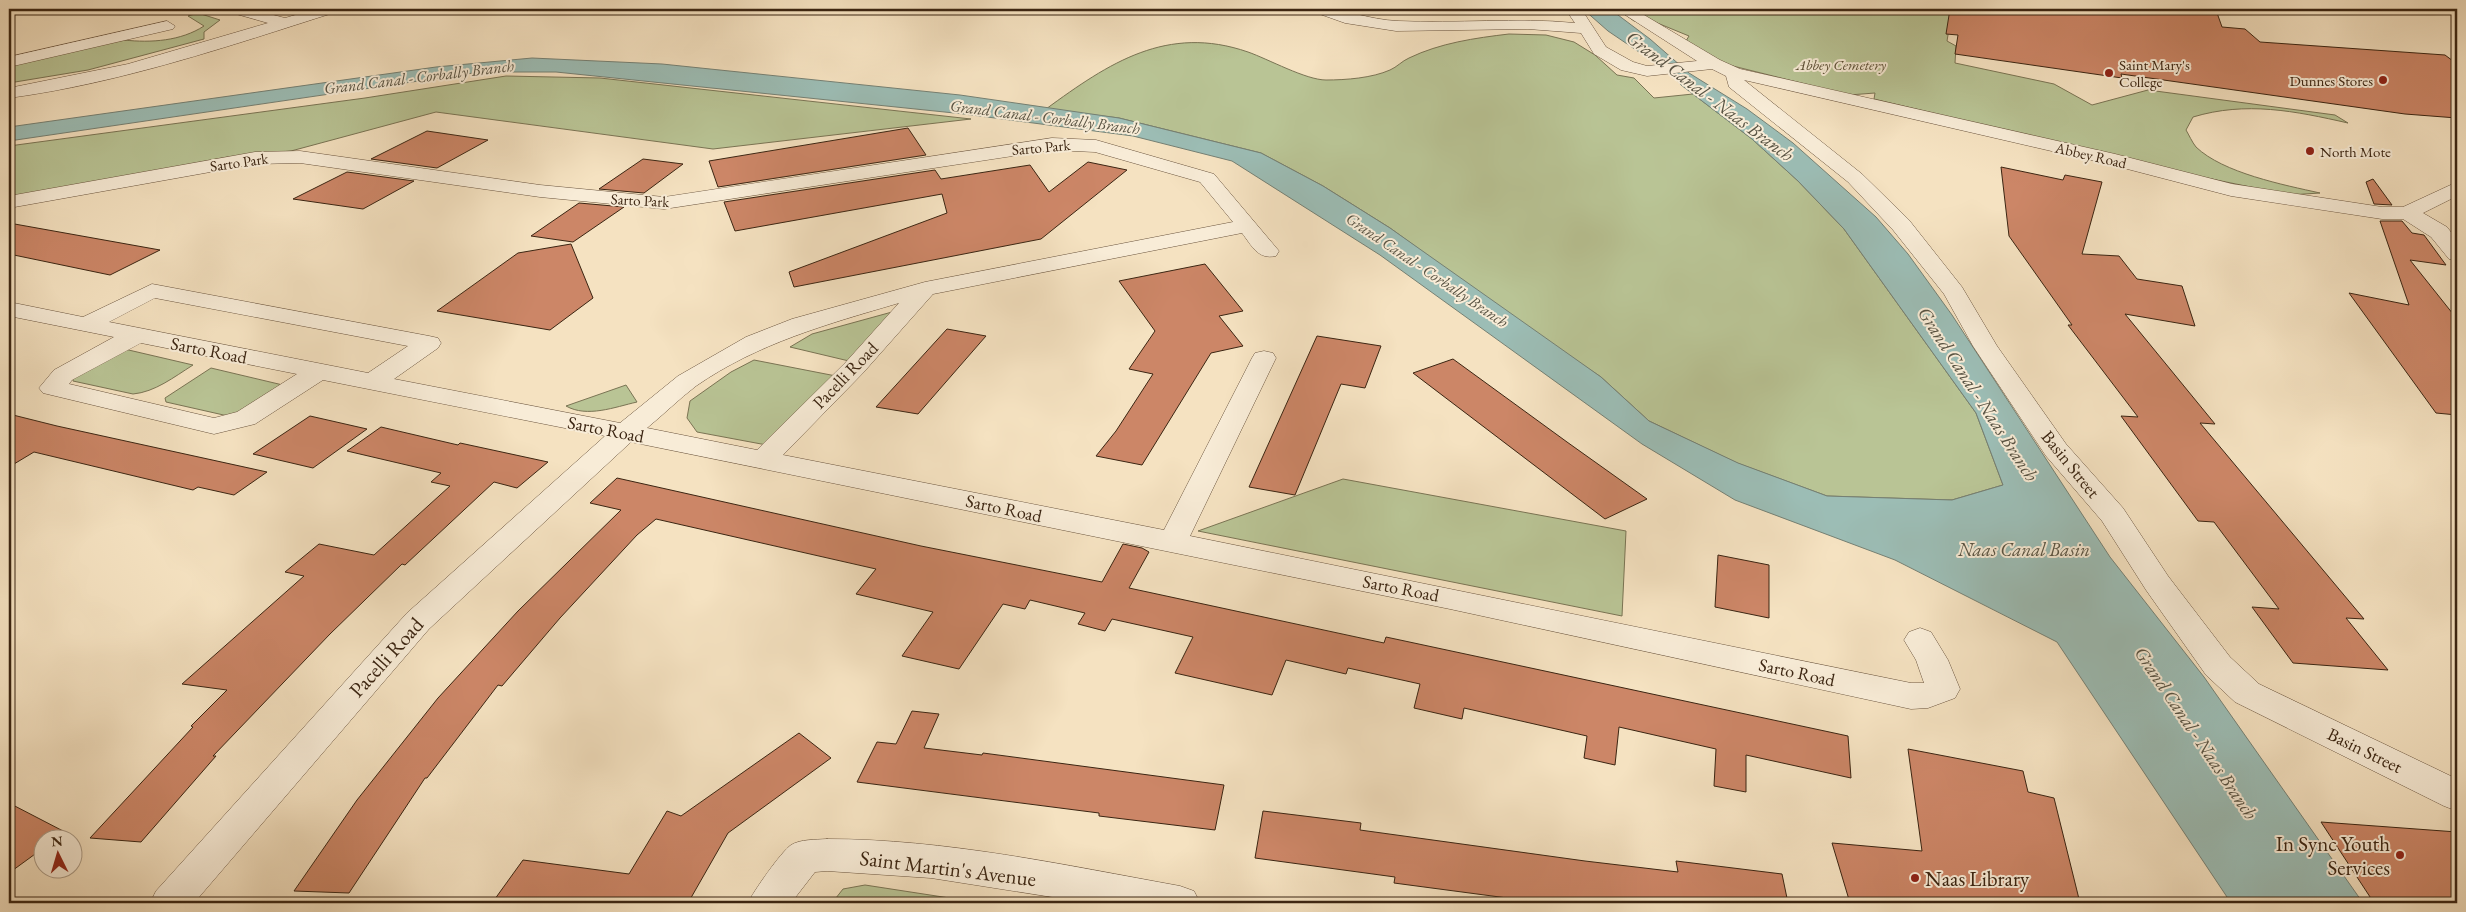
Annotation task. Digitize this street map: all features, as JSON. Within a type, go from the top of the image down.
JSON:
[{"type":"street","points":[[234,9],[284,23]]},
{"type":"street","points":[[9,93],[96,77],[162,61],[331,9]]},
{"type":"street","points":[[1319,9],[1369,24],[1405,28],[1527,24],[1585,29]]},
{"type":"street","points":[[1571,9],[1600,50],[1627,66],[1647,71],[1715,68]]},
{"type":"street","points":[[1624,9],[1715,68]]},
{"type":"street","points":[[9,62],[84,47],[167,26]]},
{"type":"street","name":"Abbey Road","points":[[1715,68],[2115,160],[2231,190],[2382,213],[2407,213]]},
{"type":"street","name":"Basin Street","points":[[1715,68],[1855,178],[1901,225],[1954,292],[1986,346],[2056,450],[2113,515],[2157,583],[2218,666],[2247,693],[2457,796]]},
{"type":"street","name":"Sarto Park","points":[[9,202],[219,164],[282,156],[540,192],[664,203],[730,195],[960,157],[1052,144],[1075,144],[1096,146],[1129,154],[1207,178],[1268,251]]},
{"type":"street","points":[[2407,213],[2457,188]]},
{"type":"street","points":[[2407,213],[2448,233],[2457,254]]},
{"type":"street","points":[[625,433],[687,381],[755,342],[800,324],[925,289],[1247,226]]},
{"type":"street","name":"Pacelli Road","points":[[763,459],[854,368],[925,289]]},
{"type":"street","points":[[86,324],[152,291],[430,343],[372,382]]},
{"type":"street","name":"Sarto Road","points":[[9,309],[1450,598],[1911,696],[1928,694],[1943,689],[1932,660],[1920,640]]},
{"type":"street","points":[[137,335],[63,375],[52,388],[214,426],[246,418],[318,372]]},
{"type":"street","points":[[1172,543],[1264,358]]},
{"type":"street","name":"Pacelli Road","points":[[170,903],[418,621],[625,433]]},
{"type":"street","name":"Saint Martin's Avenue","points":[[768,903],[804,857],[828,854],[927,862],[983,869],[1180,903]]},
{"type":"green space","name":"Abbey Cemetery","points":[[1618,9],[1934,9],[1952,11],[1947,41],[1956,46],[1955,63],[2054,84],[2092,105],[2148,90],[2335,115],[2348,123],[2290,112],[2251,109],[2213,112],[2193,117],[2186,130],[2196,147],[2208,156],[2222,164],[2255,177],[2320,193],[2289,195],[2178,172],[1874,99],[1875,93],[1849,95],[1725,64],[1686,41],[1689,36],[1650,20],[1634,21]]},
{"type":"green space","points":[[198,13],[220,20],[204,32],[204,39],[88,70],[9,83],[9,64],[124,40],[155,41],[176,38],[204,26],[188,16]]},
{"type":"green space","points":[[1509,34],[1546,35],[1574,42],[1595,55],[1617,75],[1634,78],[1654,98],[1693,94],[1752,139],[1798,181],[1844,229],[1976,413],[2003,485],[1952,500],[1827,496],[1737,463],[1649,421],[1601,377],[1532,331],[1390,228],[1323,186],[1261,153],[1119,118],[1046,109],[1069,92],[1116,63],[1140,53],[1165,46],[1191,43],[1219,45],[1248,52],[1308,77],[1334,80],[1375,75],[1390,70],[1406,59],[1433,48],[1471,39]]},
{"type":"green space","points":[[506,76],[600,78],[971,119],[713,149],[436,112],[291,151],[228,157],[9,198],[9,146],[365,98]]},
{"type":"green space","points":[[892,312],[849,361],[790,347],[812,334]]},
{"type":"green space","points":[[120,348],[193,365],[157,387],[141,393],[133,394],[73,381],[73,377]]},
{"type":"green space","points":[[754,360],[836,376],[772,446],[697,432],[687,418],[690,401],[731,372]]},
{"type":"green space","points":[[211,368],[287,386],[249,410],[228,416],[166,402],[165,398]]},
{"type":"green space","points":[[626,385],[637,402],[610,409],[592,411],[583,411],[566,406]]},
{"type":"green space","points":[[1343,479],[1626,531],[1622,616],[1198,531]]},
{"type":"green space","points":[[865,885],[982,903],[832,903],[843,889]]},
{"type":"water","name":"Naas Canal Basin","points":[[1583,9],[1610,9],[1650,39],[1689,73],[1747,109],[1793,143],[1876,217],[1908,254],[1952,315],[2110,557],[2204,677],[2363,903],[2231,903],[2057,642],[1895,560],[1735,500],[1642,444],[1380,255],[1232,161],[1133,136],[964,114],[556,72],[480,72],[9,141],[9,127],[436,67],[532,58],[662,64],[960,95],[1119,118],[1261,153],[1323,186],[1390,228],[1601,377],[1649,421],[1738,463],[1827,496],[1952,500],[2003,485],[1976,413],[1844,229],[1798,181],[1752,139],[1681,85],[1673,75],[1608,31]]},
{"type":"building","points":[[1950,9],[2206,9],[2216,10],[2222,27],[2245,29],[2260,42],[2445,55],[2457,64],[2457,118],[2405,114],[2121,74],[2122,78],[1955,54],[1958,35],[1946,34]]},
{"type":"building","points":[[908,128],[926,155],[718,187],[709,161]]},
{"type":"building","points":[[427,131],[488,140],[437,168],[371,159]]},
{"type":"building","points":[[643,159],[683,164],[644,193],[599,189]]},
{"type":"building","points":[[1088,162],[1127,170],[1041,239],[794,287],[789,272],[947,213],[942,194],[735,231],[724,202],[935,170],[941,179],[1030,165],[1049,192]]},
{"type":"building","points":[[2001,167],[2063,180],[2065,175],[2102,182],[2082,254],[2119,256],[2137,279],[2182,286],[2195,326],[2125,314],[2215,424],[2200,423],[2364,619],[2346,618],[2388,670],[2293,663],[2252,607],[2279,609],[2214,522],[2198,521],[2121,416],[2138,417],[2068,325],[2072,325],[2009,236]]},
{"type":"building","points":[[347,172],[414,181],[363,209],[293,199]]},
{"type":"building","points":[[2373,179],[2392,205],[2374,204],[2366,182]]},
{"type":"building","points":[[579,203],[624,207],[573,242],[531,236]]},
{"type":"building","points":[[2380,221],[2402,221],[2412,233],[2424,235],[2446,265],[2410,260],[2457,319],[2457,415],[2436,413],[2349,293],[2409,305]]},
{"type":"building","points":[[9,223],[160,250],[110,275],[9,254]]},
{"type":"building","points":[[571,244],[593,298],[550,330],[437,311],[518,253]]},
{"type":"building","points":[[1205,264],[1243,311],[1219,316],[1243,346],[1211,353],[1142,465],[1096,456],[1116,431],[1153,374],[1129,369],[1155,331],[1119,281]]},
{"type":"building","points":[[947,329],[986,336],[918,414],[876,407]]},
{"type":"building","points":[[1317,336],[1381,346],[1365,388],[1341,384],[1295,495],[1249,487]]},
{"type":"building","points":[[1453,359],[1647,499],[1605,519],[1413,373]]},
{"type":"building","points":[[9,414],[267,472],[234,495],[198,487],[193,490],[34,452],[9,467]]},
{"type":"building","points":[[310,416],[367,429],[313,468],[253,454]]},
{"type":"building","points":[[381,427],[458,445],[460,443],[548,462],[517,488],[494,482],[405,565],[402,564],[330,634],[213,756],[216,756],[141,842],[90,838],[193,727],[191,726],[227,690],[182,684],[304,576],[285,572],[319,544],[374,555],[450,486],[431,482],[441,473],[347,451]]},
{"type":"building","points":[[617,478],[921,546],[1102,582],[1123,544],[1142,548],[1149,552],[1129,588],[1384,643],[1386,637],[1848,736],[1851,778],[1746,755],[1746,792],[1714,786],[1716,749],[1619,727],[1615,765],[1584,758],[1587,736],[1464,708],[1462,719],[1414,708],[1420,684],[1348,668],[1346,674],[1286,660],[1272,695],[1175,673],[1193,637],[1112,619],[1105,631],[1078,624],[1085,613],[1030,600],[1025,609],[1003,604],[959,669],[902,656],[933,612],[856,594],[876,569],[656,519],[637,535],[560,618],[502,686],[498,685],[427,778],[425,778],[349,893],[294,891],[357,800],[438,698],[518,611],[621,510],[590,503]]},
{"type":"building","points":[[1718,555],[1769,565],[1769,618],[1715,607]]},
{"type":"building","points":[[912,711],[939,714],[924,748],[982,755],[983,753],[1224,785],[1215,830],[1099,816],[1099,813],[857,782],[877,742],[896,744]]},
{"type":"building","points":[[799,733],[831,758],[728,833],[688,903],[492,903],[523,860],[629,874],[667,811],[681,816]]},
{"type":"building","points":[[1908,749],[2023,771],[2028,792],[2054,798],[2080,903],[1850,903],[1832,843],[1922,851]]},
{"type":"building","points":[[9,803],[61,830],[32,830],[32,856],[9,873]]},
{"type":"building","points":[[1263,811],[1361,823],[1360,830],[1585,861],[1678,872],[1676,861],[1782,874],[1788,903],[1545,903],[1394,883],[1395,877],[1255,858]]},
{"type":"building","name":"In Sync Youth Services","points":[[2321,822],[2457,832],[2457,903],[2374,903]]},
{"type":"place","name":"Saint Mary's College","points":[[2109,73]]},
{"type":"place","name":"Dunnes Stores","points":[[2383,80]]},
{"type":"place","name":"North Mote","points":[[2310,151]]},
{"type":"place","name":"In Sync Youth Services","points":[[2400,855]]},
{"type":"place","name":"Naas Library","points":[[1915,878]]},
{"type":"water label","name":"Grand Canal - Corbally Branch","points":[[419,77]]},
{"type":"water label","name":"Grand Canal - Naas Branch","points":[[1710,96]]},
{"type":"water label","name":"Grand Canal - Corbally Branch","points":[[1045,117]]},
{"type":"water label","name":"Grand Canal - Corbally Branch","points":[[1427,270]]},
{"type":"water label","name":"Grand Canal - Naas Branch","points":[[1978,394]]},
{"type":"water label","name":"Grand Canal - Naas Branch","points":[[2196,733]]}]
